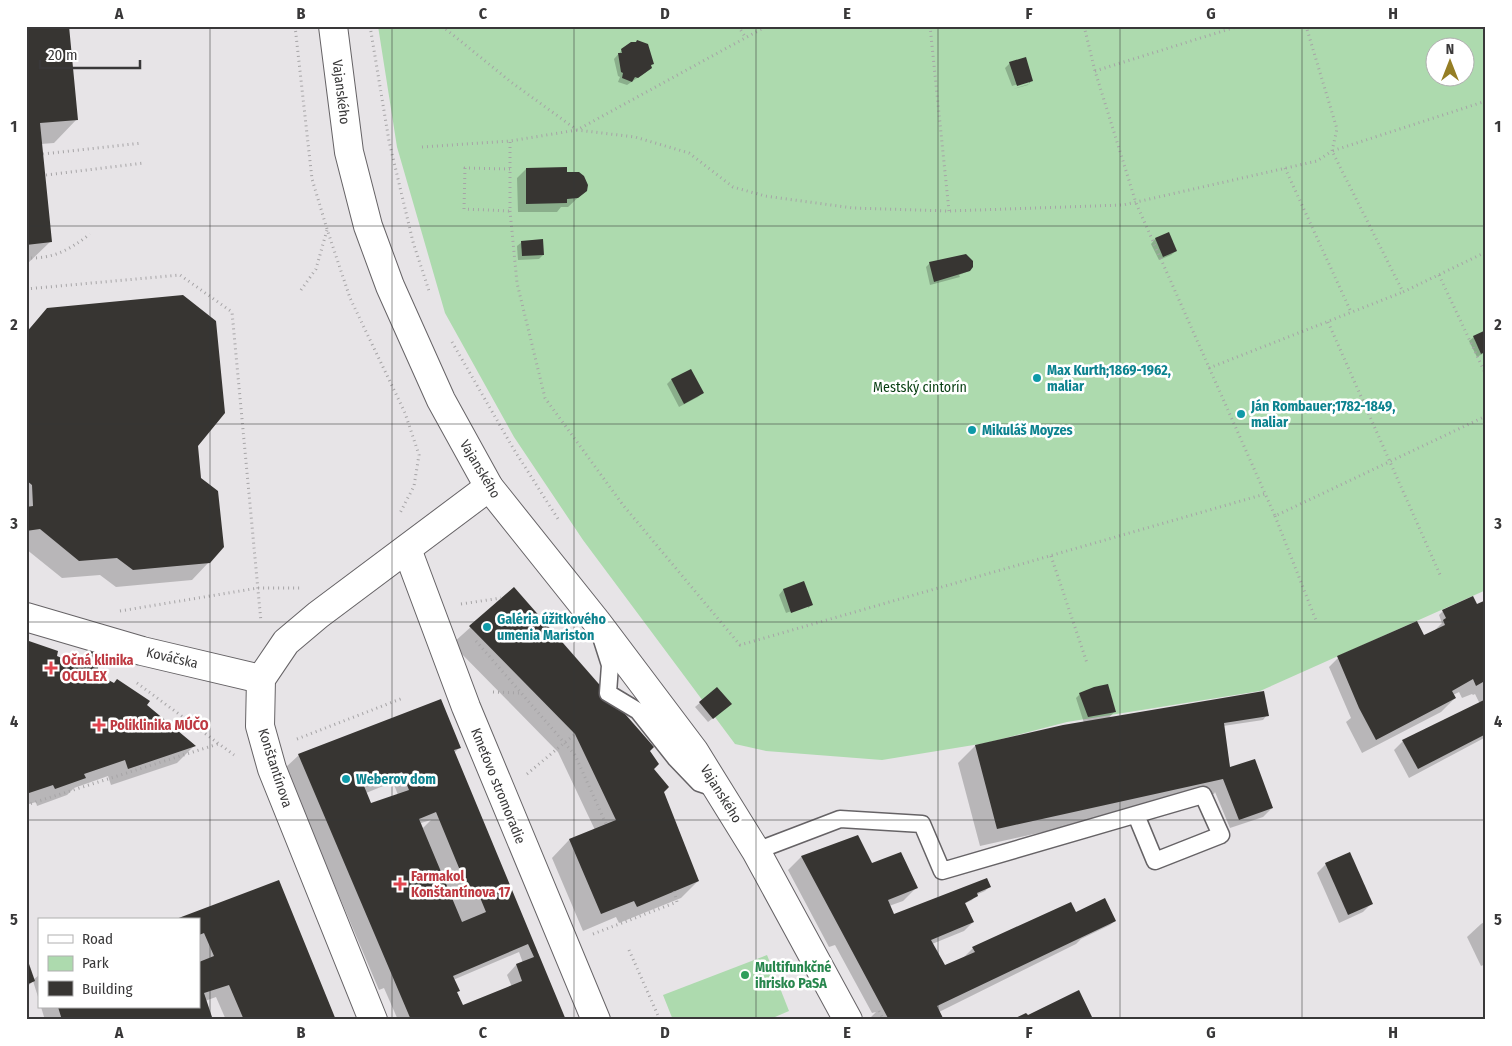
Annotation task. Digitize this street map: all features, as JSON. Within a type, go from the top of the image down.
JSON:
[{"type":"street","name":"Vajanského","points":[[333,26],[349,152],[368,226],[390,286],[440,400],[489,487],[596,621],[694,752],[756,851],[848,1020]]},
{"type":"street","points":[[261,679],[286,642],[318,615],[489,487]]},
{"type":"street","name":"Kmeťovo stromoradie","points":[[407,549],[466,707],[596,1020]]},
{"type":"street","name":"Kováčska","points":[[26,617],[134,649],[261,679]]},
{"type":"street","name":"Konštantínova","points":[[261,679],[260,726],[272,769],[373,1020]]},
{"type":"lane","points":[[756,851],[840,818],[922,824],[942,871],[1202,795],[1221,835],[1156,861],[1136,815]]},
{"type":"path","points":[[294,26],[312,179],[350,298],[405,413],[419,455],[414,486],[397,519]]},
{"type":"path","points":[[370,26],[389,141],[413,242],[431,297]]},
{"type":"path","points":[[442,26],[511,82],[577,130]]},
{"type":"path","points":[[738,26],[746,38]]},
{"type":"path","points":[[577,130],[767,26]]},
{"type":"path","points":[[930,26],[949,211]]},
{"type":"path","points":[[1084,26],[1095,71],[1136,203],[1275,516],[1317,623]]},
{"type":"path","points":[[1095,71],[1239,26]]},
{"type":"path","points":[[1306,26],[1337,129],[1332,151],[1403,292]]},
{"type":"path","points":[[1483,26],[1486,32]]},
{"type":"path","points":[[422,147],[510,140],[577,130],[635,137],[689,153],[733,187],[765,196],[853,208],[949,211],[1123,205],[1317,161],[1332,151],[1486,101]]},
{"type":"path","points":[[510,140],[510,211],[517,282],[545,398],[623,505],[740,645],[1265,494]]},
{"type":"path","points":[[43,154],[142,143]]},
{"type":"path","points":[[46,175],[144,164]]},
{"type":"path","points":[[510,169],[465,168],[464,209],[510,211]]},
{"type":"path","points":[[1284,168],[1351,312]]},
{"type":"path","points":[[301,290],[316,269],[327,229]]},
{"type":"path","points":[[26,258],[57,255],[90,234]]},
{"type":"path","points":[[1209,368],[1403,292],[1486,252]]},
{"type":"path","points":[[26,290],[180,275],[232,312],[261,622]]},
{"type":"path","points":[[1439,275],[1486,375]]},
{"type":"path","points":[[1328,322],[1441,576]]},
{"type":"path","points":[[450,338],[513,448],[562,525]]},
{"type":"path","points":[[1275,516],[1486,416]]},
{"type":"path","points":[[1051,556],[1087,663]]},
{"type":"path","points":[[115,612],[258,588],[306,588],[300,592]]},
{"type":"path","points":[[458,604],[501,598]]},
{"type":"path","points":[[255,630],[268,617]]},
{"type":"path","points":[[136,683],[237,757],[235,750]]},
{"type":"path","points":[[521,693],[575,755],[606,824]]},
{"type":"path","points":[[289,741],[403,698]]},
{"type":"path","points":[[499,788],[527,774],[575,734]]},
{"type":"path","points":[[26,805],[218,744]]},
{"type":"path","points":[[565,945],[677,902],[674,891]]},
{"type":"path","points":[[629,950],[660,1020]]},
{"type":"path","points":[[875,1002],[884,1020]]},
{"type":"green space","name":"Mestský cintorín","points":[[378,26],[1486,26],[1486,590],[1260,691],[1067,722],[986,743],[882,760],[766,751],[735,744],[583,540],[514,437],[445,313],[397,147]]},
{"type":"green space","name":"Multifunkčné ihrisko PaSA","points":[[767,955],[789,1011],[768,1020],[673,1020],[663,995]]},
{"type":"building","points":[[26,26],[69,26],[78,120],[40,123],[52,242],[26,245]]},
{"type":"building","points":[[637,40],[648,44],[654,64],[651,65],[652,68],[638,78],[635,77],[632,82],[622,78],[623,73],[621,72],[618,53],[622,53],[621,49]]},
{"type":"building","points":[[1026,57],[1033,81],[1017,86],[1009,62]]},
{"type":"building","points":[[567,167],[567,172],[579,172],[584,176],[588,185],[587,191],[578,198],[567,199],[567,203],[526,204],[526,168]]},
{"type":"building","points":[[1169,232],[1177,251],[1163,257],[1155,238]]},
{"type":"building","points":[[543,239],[544,255],[522,256],[521,241]]},
{"type":"building","points":[[966,254],[973,261],[973,267],[970,271],[934,282],[929,262]]},
{"type":"building","points":[[183,295],[216,321],[225,413],[198,446],[201,478],[218,491],[224,547],[210,563],[133,570],[117,558],[79,561],[40,529],[26,531],[26,507],[33,506],[32,485],[26,480],[26,333],[47,308]]},
{"type":"building","points":[[1486,330],[1486,351],[1481,354],[1473,336]]},
{"type":"building","points":[[691,369],[704,393],[684,404],[671,379]]},
{"type":"building","points":[[804,581],[813,605],[791,613],[783,589]]},
{"type":"building","points":[[514,587],[654,747],[650,751],[659,764],[654,769],[669,787],[664,792],[699,881],[637,907],[634,901],[601,914],[569,839],[616,820],[575,734],[469,626]]},
{"type":"building","points":[[1473,596],[1477,604],[1486,600],[1486,688],[1483,682],[1476,686],[1473,679],[1452,691],[1456,698],[1376,740],[1359,708],[1337,656],[1417,621],[1424,635],[1445,625],[1443,620],[1446,618],[1442,610]]},
{"type":"building","name":"Poliklinika MÚČO","points":[[26,640],[58,651],[57,656],[73,663],[95,647],[99,675],[114,683],[117,679],[150,701],[147,705],[196,746],[128,769],[125,760],[84,774],[86,778],[55,789],[53,785],[26,794]]},
{"type":"building","points":[[1108,684],[1116,712],[1088,717],[1079,693]]},
{"type":"building","points":[[717,687],[732,704],[713,719],[699,702]]},
{"type":"building","points":[[1264,691],[1269,716],[1224,723],[1230,767],[1255,759],[1273,808],[1239,820],[1223,779],[997,829],[975,745],[1063,725]]},
{"type":"building","points":[[441,699],[461,748],[454,750],[566,1020],[411,1020],[298,754]],"holes":[[[402,772],[409,790],[371,803],[364,786]],[[436,812],[471,897],[479,895],[486,912],[462,922],[419,819]],[[528,944],[534,957],[516,964],[522,981],[463,1005],[457,992],[460,991],[453,976]]]},
{"type":"building","points":[[1486,699],[1486,734],[1418,769],[1402,740]]},
{"type":"building","points":[[858,835],[872,863],[901,852],[918,888],[888,900],[894,914],[987,878],[991,887],[977,893],[978,896],[965,903],[974,922],[931,940],[945,965],[975,952],[972,947],[1071,902],[1076,912],[1105,898],[1116,921],[937,1006],[944,1020],[889,1020],[801,856]]},
{"type":"building","points":[[1350,852],[1373,904],[1348,915],[1325,863]]},
{"type":"building","points":[[279,880],[336,1020],[244,1020],[229,985],[204,993],[213,1020],[62,1020],[58,1008],[200,1008],[200,962],[214,956],[204,933],[200,935],[200,918],[179,918]]},
{"type":"building","points":[[29,964],[35,981],[26,985],[26,965]]},
{"type":"building","points":[[1079,990],[1092,1017],[1086,1020],[1011,1020],[1026,1013],[1028,1015]]},
{"type":"place","name":"Max Kurth;1869-1962, maliar","points":[[1037,378]]},
{"type":"place","name":"Ján Rombauer;1782-1849, maliar","points":[[1241,414]]},
{"type":"place","name":"Mikuláš Moyzes","points":[[972,430]]},
{"type":"place","name":"Galéria úžitkového umenia Mariston","points":[[487,627]]},
{"type":"place","name":"Očná klinika OCULEX","points":[[51,668]]},
{"type":"place","name":"Poliklinika MÚČO","points":[[99,725]]},
{"type":"place","name":"Weberov dom","points":[[346,779]]},
{"type":"place","name":"Farmakol Konštantínova 17","points":[[400,884]]},
{"type":"place","name":"Multifunkčné ihrisko PaSA","points":[[745,975]]}]
